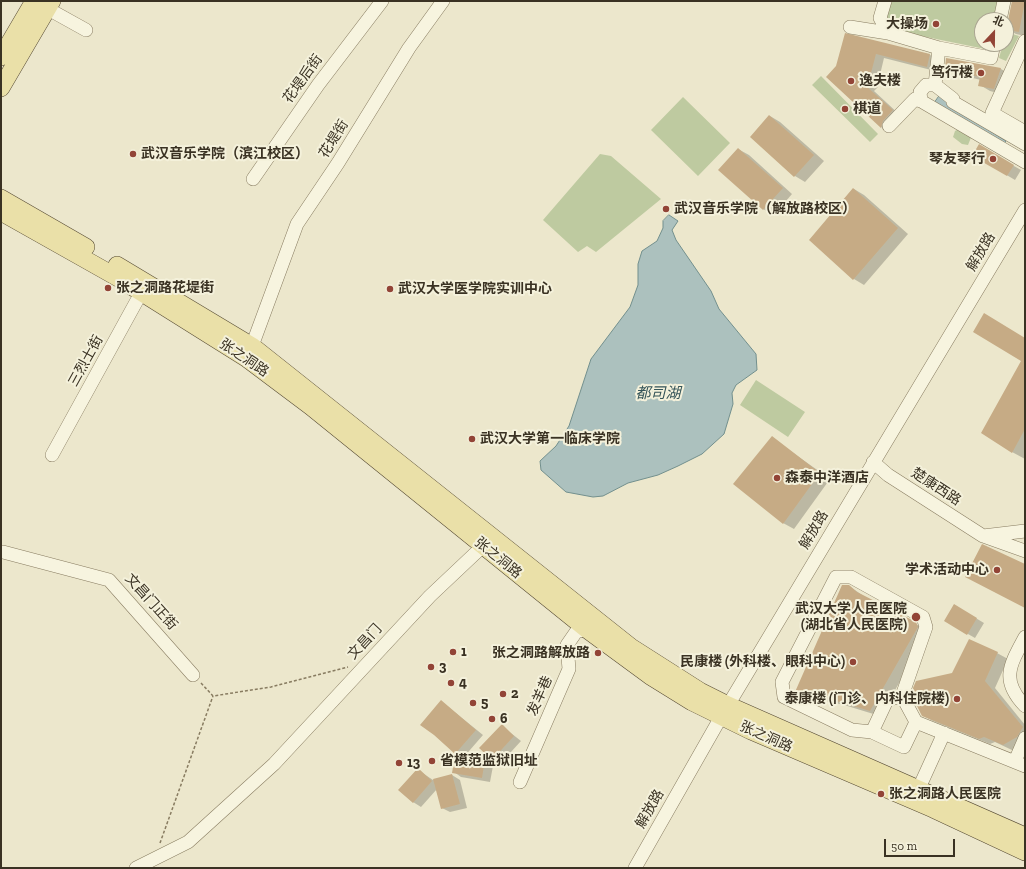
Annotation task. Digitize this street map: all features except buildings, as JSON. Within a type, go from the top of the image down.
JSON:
[{"type":"main road","points":[[1,56],[42,3]]},
{"type":"main road","points":[[1,88],[42,3]]},
{"type":"main road","name":"张之洞路","points":[[1,198],[144,287],[246,358],[310,406],[586,629],[650,676],[692,702],[725,711],[920,788],[1025,836]]},
{"type":"main road","name":"张之洞路","points":[[1,212],[252,346],[631,647],[700,691],[725,711],[1025,852]]},
{"type":"street","name":"花堤后街","points":[[253,179],[318,85],[382,1]]},
{"type":"street","name":"花堤街","points":[[252,346],[297,224],[338,163],[409,48],[443,1]]},
{"type":"street","points":[[885,1],[880,18],[888,33]]},
{"type":"street","points":[[1002,12],[1004,1]]},
{"type":"street","points":[[42,3],[86,30]]},
{"type":"street","points":[[850,27],[888,33],[938,48],[991,58],[992,52]]},
{"type":"street","points":[[1025,41],[992,113],[1025,132]]},
{"type":"street","points":[[935,85],[938,48]]},
{"type":"street","points":[[921,101],[920,92],[926,85],[935,85],[954,99],[952,102],[1025,144]]},
{"type":"street","points":[[889,126],[915,99],[921,101],[1025,162]]},
{"type":"street","name":"解放路","points":[[635,868],[725,711],[1025,210]]},
{"type":"street","name":"三烈士街","points":[[52,455],[144,287]]},
{"type":"street","name":"楚康西路","points":[[873,462],[888,475],[983,536],[1025,551]]},
{"type":"street","points":[[983,536],[1025,531]]},
{"type":"street","name":"文昌门","points":[[136,868],[188,842],[274,764],[430,596],[483,546]]},
{"type":"street","name":"文昌门正街","points":[[3,552],[109,580],[193,674]]},
{"type":"street","points":[[916,722],[904,747],[872,732],[852,730],[784,697],[782,682],[836,576],[851,577],[922,617],[926,627],[902,696],[916,722],[1020,764],[1025,738]]},
{"type":"street","name":"发羊巷","points":[[520,782],[569,669],[568,645],[576,632],[586,629]]},
{"type":"street","points":[[1025,637],[1011,663],[1010,683],[1017,697],[1025,706]]},
{"type":"street","points":[[872,732],[884,698],[902,696]]},
{"type":"street","points":[[920,788],[944,733]]},
{"type":"path","points":[[213,696],[271,687],[350,666]]},
{"type":"path","points":[[193,674],[213,696]]},
{"type":"path","points":[[155,858],[165,824],[213,696]]},
{"type":"green space","name":"大操场","points":[[887,1],[1000,1],[998,12],[974,12],[974,47],[897,31],[889,22],[887,14]]},
{"type":"green space","points":[[1014,34],[1019,36],[1014,46]]},
{"type":"green space","points":[[1001,52],[1011,52],[1006,61],[999,58]]},
{"type":"green space","name":"棋道","points":[[821,76],[878,134],[870,142],[812,85]]},
{"type":"green space","points":[[683,97],[730,143],[698,176],[651,130]]},
{"type":"green space","points":[[960,128],[972,135],[968,145],[962,144],[953,137],[955,131]]},
{"type":"green space","points":[[600,154],[611,156],[661,199],[596,252],[587,246],[578,252],[543,220]]},
{"type":"green space","points":[[756,380],[805,412],[788,437],[740,405]]},
{"type":"water","points":[[940,95],[949,100],[947,103],[1006,141],[1003,145],[933,105]]},
{"type":"water","name":"都司湖","points":[[669,215],[678,221],[672,230],[676,240],[711,291],[719,309],[756,354],[757,370],[736,385],[732,393],[733,404],[724,434],[702,454],[658,475],[628,483],[603,496],[593,497],[566,492],[541,470],[540,461],[556,446],[569,426],[591,359],[630,307],[638,285],[638,264],[642,251],[657,241],[663,228],[663,221]]},
{"type":"place","name":"大操场","points":[[936,24]]},
{"type":"place","name":"笃行楼","points":[[981,73]]},
{"type":"place","name":"逸夫楼","points":[[851,81]]},
{"type":"place","name":"棋道","points":[[845,109]]},
{"type":"place","name":"武汉音乐学院（滨江校区）","points":[[133,154]]},
{"type":"place","name":"琴友琴行","points":[[993,159]]},
{"type":"place","name":"武汉音乐学院（解放路校区）","points":[[666,209]]},
{"type":"place","name":"张之洞路花堤街","points":[[108,288]]},
{"type":"place","name":"武汉大学医学院实训中心","points":[[390,289]]},
{"type":"place","name":"武汉大学第一临床学院","points":[[472,439]]},
{"type":"place","name":"森泰中洋酒店","points":[[777,478]]},
{"type":"place","name":"学术活动中心","points":[[997,570]]},
{"type":"place","name":"武汉大学人民医院 (湖北省人民医院)","points":[[916,617]]},
{"type":"place","name":"1","points":[[453,652]]},
{"type":"place","name":"张之洞路解放路","points":[[598,653]]},
{"type":"place","name":"民康楼 (外科楼、眼科中心)","points":[[853,662]]},
{"type":"place","name":"3","points":[[431,667]]},
{"type":"place","name":"4","points":[[451,683]]},
{"type":"place","name":"2","points":[[503,694]]},
{"type":"place","name":"泰康楼 (门诊、内科住院楼)","points":[[957,699]]},
{"type":"place","name":"5","points":[[473,703]]},
{"type":"place","name":"6","points":[[492,719]]},
{"type":"place","name":"省模范监狱旧址","points":[[432,761]]},
{"type":"place","name":"13","points":[[399,763]]},
{"type":"place","name":"张之洞路人民医院","points":[[881,794]]}]
